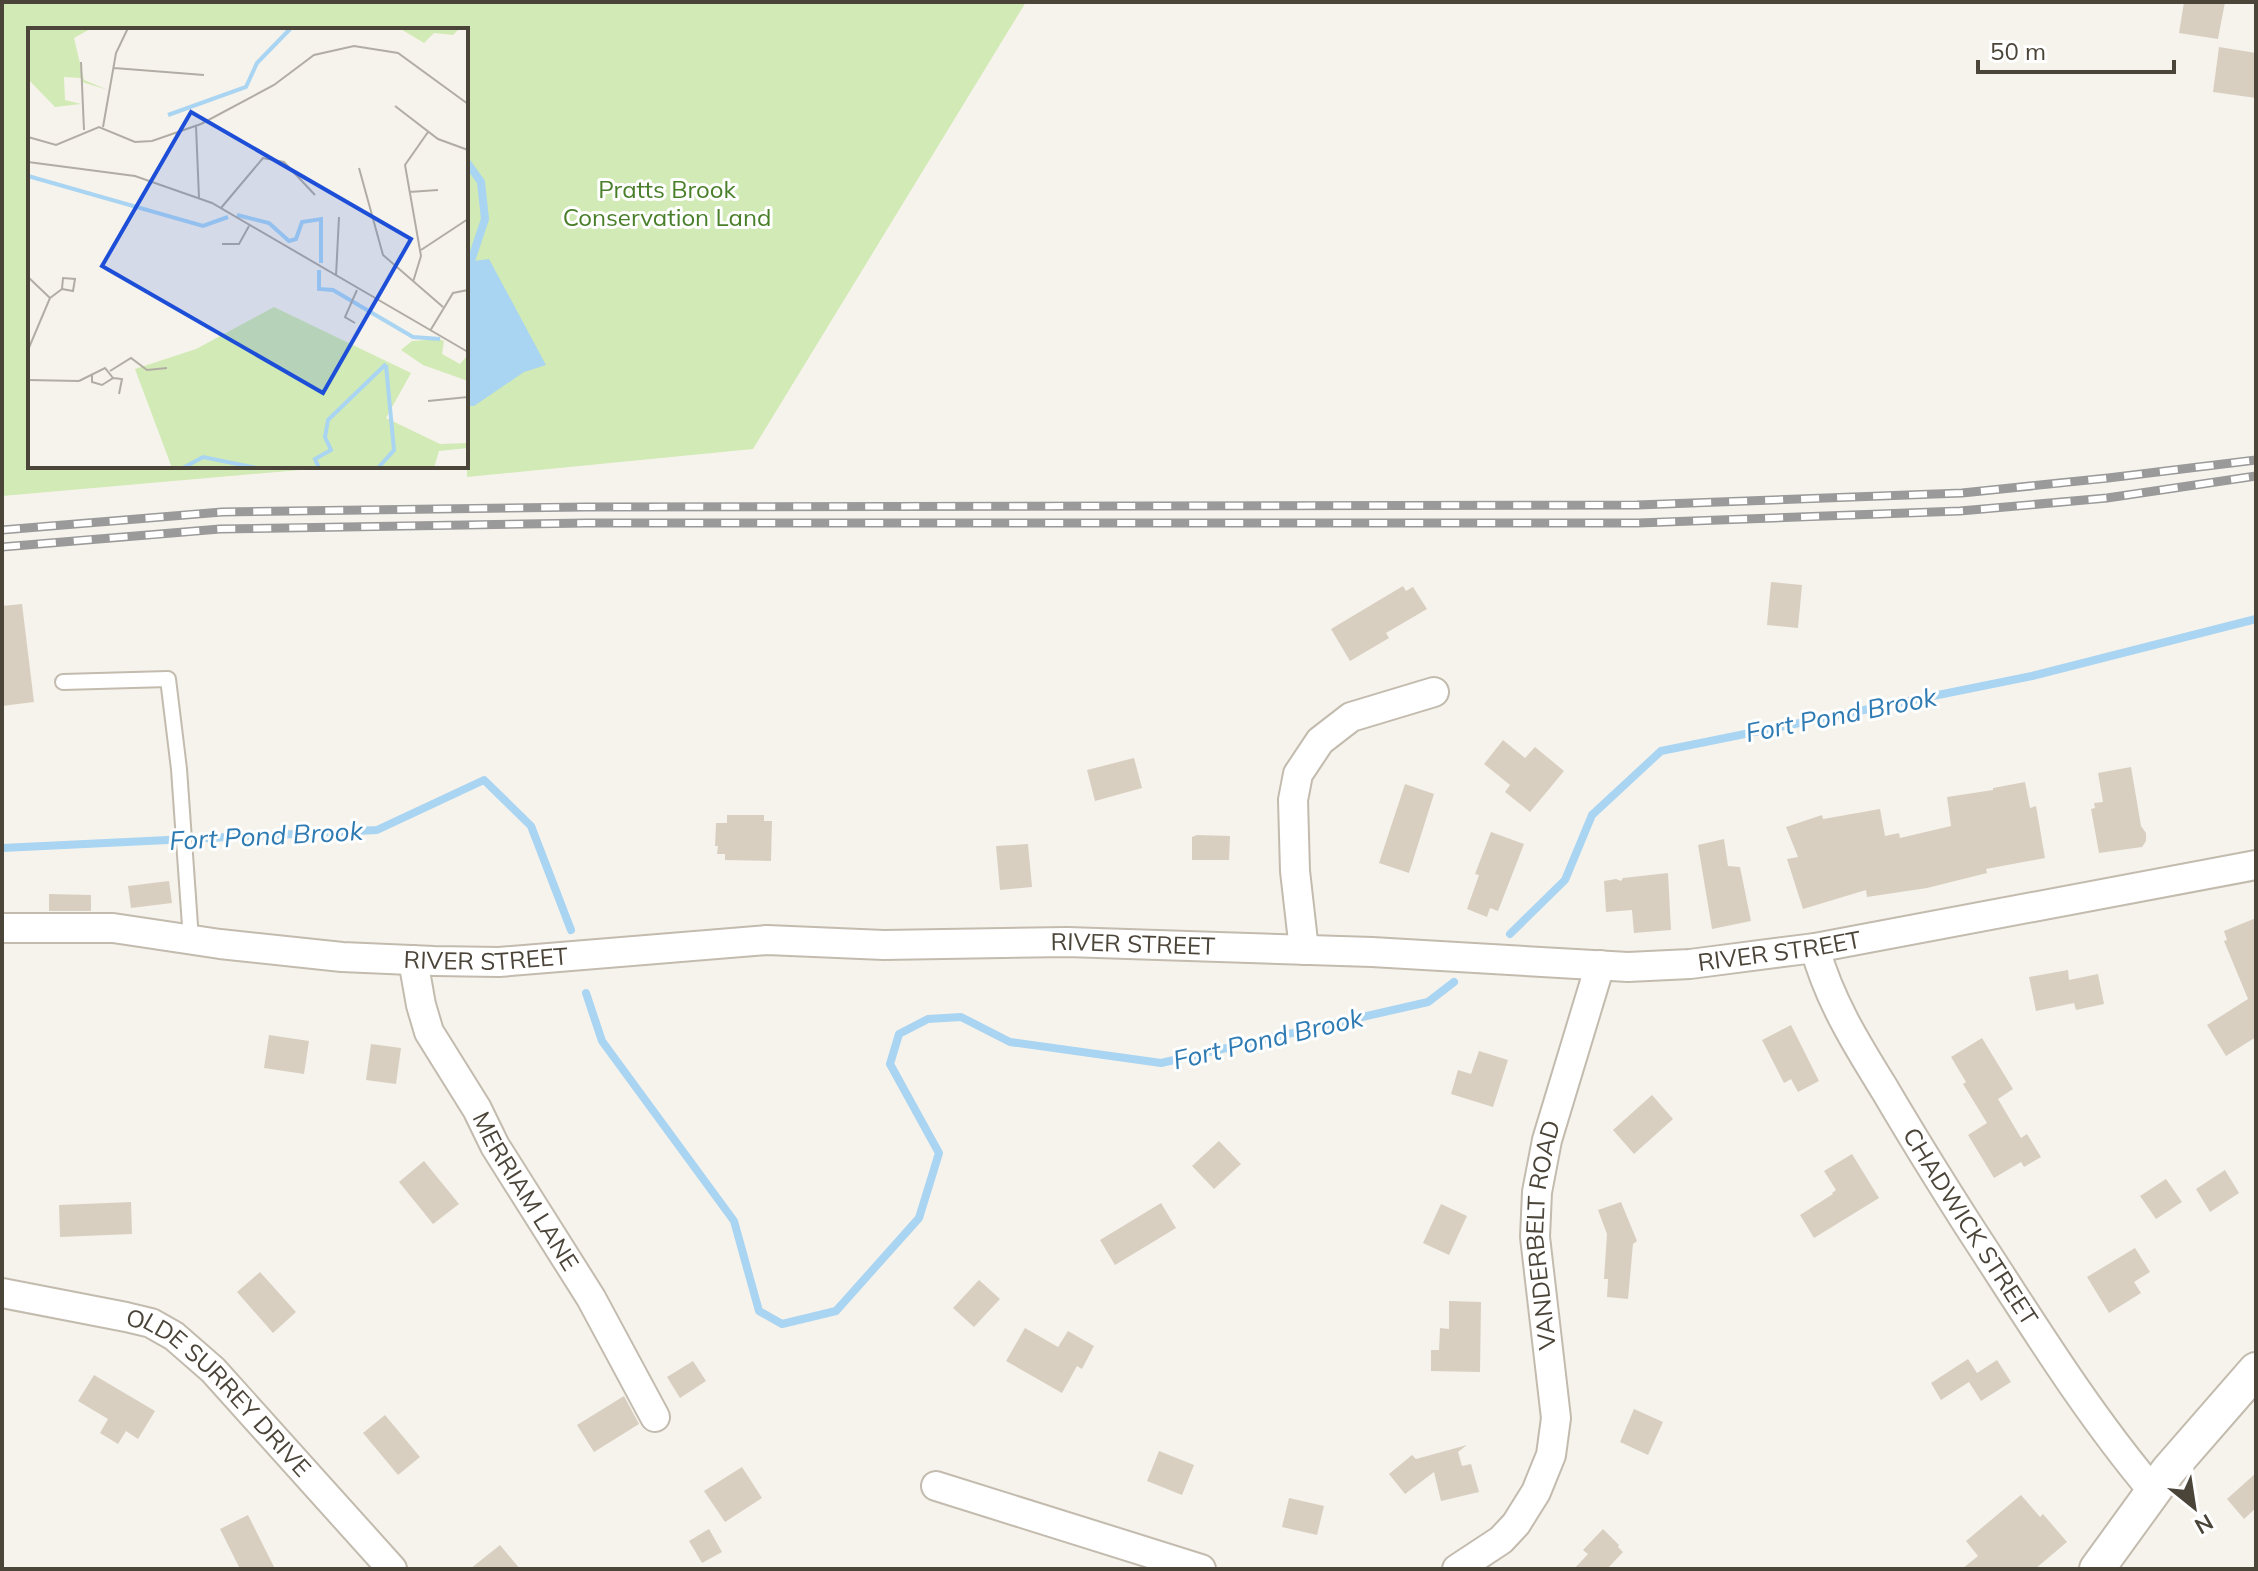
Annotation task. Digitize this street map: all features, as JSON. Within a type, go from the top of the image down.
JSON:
[{"type":"street","points":[[1304,950],[1295,871],[1293,800],[1298,774],[1320,741],[1351,717],[1434,692]]},
{"type":"street","name":"RIVER STREET","points":[[2,928],[113,928],[342,957],[499,962],[767,940],[884,945],[1067,942],[1600,965],[1675,965],[1815,948],[2256,865]]},
{"type":"street","name":"CHADWICK STREET","points":[[1815,948],[1825,981],[1847,1026],[1923,1155],[2079,1394],[2153,1491]]},
{"type":"street","name":"MERRIAM LANE","points":[[413,960],[429,1032],[477,1109],[495,1146],[591,1298],[655,1417]]},
{"type":"street","name":"VANDERBELT ROAD","points":[[1457,1569],[1501,1540],[1516,1524],[1536,1492],[1551,1455],[1556,1418],[1535,1237],[1537,1192],[1547,1140],[1600,965]]},
{"type":"street","name":"OLDE SURREY DRIVE","points":[[2,1293],[151,1323],[174,1336],[213,1370],[392,1569]]},
{"type":"street","points":[[2097,1569],[2153,1491],[2256,1370]]},
{"type":"street","points":[[936,1486],[1201,1569]]},
{"type":"lane","points":[[63,682],[168,679],[179,769],[191,940]]},
{"type":"green space","name":"Pratts Brook Conservation Land","points":[[2,2],[1026,2],[753,449],[467,477],[468,28],[28,28],[28,468],[323,468],[2,496]]},
{"type":"water","points":[[489,259],[546,365],[524,372],[474,406],[468,406],[468,262]]},
{"type":"building","points":[[2184,2],[2225,2],[2218,39],[2179,33]]},
{"type":"building","points":[[2219,47],[2256,53],[2256,98],[2213,92]]},
{"type":"building","points":[[1771,582],[1802,585],[1798,628],[1767,625]]},
{"type":"building","points":[[1403,586],[1406,591],[1413,587],[1427,609],[1386,633],[1389,638],[1350,661],[1331,629]]},
{"type":"building","points":[[22,604],[34,702],[2,706],[2,606]]},
{"type":"building","points":[[1503,740],[1525,758],[1535,747],[1564,771],[1530,812],[1505,792],[1510,785],[1484,764]]},
{"type":"building","points":[[1134,758],[1142,788],[1095,801],[1087,770]]},
{"type":"building","points":[[2131,767],[2146,841],[2142,847],[2099,853],[2091,809],[2095,808],[2094,803],[2103,802],[2098,773]]},
{"type":"building","points":[[2025,782],[2030,808],[2036,806],[2045,858],[1986,869],[1987,873],[1927,888],[1867,897],[1866,890],[1803,909],[1787,859],[1798,857],[1786,827],[1822,815],[1823,819],[1880,809],[1885,836],[1899,833],[1900,838],[1951,826],[1947,797]]},
{"type":"building","points":[[1405,784],[1434,794],[1409,873],[1379,863]]},
{"type":"building","points":[[727,815],[764,815],[764,821],[772,821],[771,861],[725,860],[725,854],[717,854],[716,823],[727,823]]},
{"type":"building","points":[[1491,832],[1524,844],[1498,911],[1490,908],[1487,917],[1467,909],[1479,875],[1475,874]]},
{"type":"building","points":[[1230,836],[1229,860],[1192,860],[1192,837]]},
{"type":"building","points":[[1724,839],[1728,866],[1740,867],[1751,921],[1712,929],[1698,845]]},
{"type":"building","points":[[1028,844],[1032,887],[1000,890],[996,846]]},
{"type":"building","points":[[1668,873],[1671,930],[1634,933],[1632,910],[1606,912],[1604,881]]},
{"type":"building","points":[[169,881],[172,903],[131,908],[128,886]]},
{"type":"building","points":[[49,894],[91,895],[91,911],[49,911]]},
{"type":"building","points":[[2256,918],[2256,1037],[2226,1056],[2207,1025],[2248,999],[2224,941],[2227,940],[2224,931]]},
{"type":"building","points":[[2068,970],[2069,980],[2098,974],[2104,1004],[2076,1010],[2074,1003],[2036,1011],[2029,977]]},
{"type":"building","points":[[1791,1025],[1819,1081],[1798,1092],[1791,1079],[1784,1083],[1762,1040]]},
{"type":"building","points":[[269,1035],[309,1041],[304,1074],[264,1068]]},
{"type":"building","points":[[1982,1038],[2013,1089],[1998,1099],[2021,1138],[2027,1134],[2041,1157],[2024,1167],[2021,1162],[1994,1178],[1968,1135],[1987,1123],[1951,1057]]},
{"type":"building","points":[[371,1044],[401,1048],[396,1084],[366,1080]]},
{"type":"building","points":[[1479,1051],[1508,1060],[1493,1107],[1451,1094],[1458,1070],[1471,1074]]},
{"type":"building","points":[[1652,1095],[1673,1119],[1634,1154],[1613,1130]]},
{"type":"building","points":[[1219,1141],[1241,1164],[1214,1189],[1192,1166]]},
{"type":"building","points":[[1852,1154],[1879,1198],[1814,1238],[1800,1215],[1833,1194],[1836,1190],[1824,1171]]},
{"type":"building","points":[[424,1161],[459,1204],[433,1224],[399,1182]]},
{"type":"building","points":[[2225,1170],[2239,1193],[2210,1212],[2196,1189]]},
{"type":"building","points":[[2166,1179],[2182,1202],[2156,1219],[2140,1196]]},
{"type":"building","points":[[131,1202],[132,1234],[60,1237],[59,1205]]},
{"type":"building","points":[[1621,1202],[1637,1241],[1633,1244],[1628,1299],[1607,1297],[1608,1279],[1604,1279],[1607,1234],[1598,1210]]},
{"type":"building","points":[[1161,1203],[1176,1228],[1115,1265],[1100,1240]]},
{"type":"building","points":[[1441,1204],[1467,1216],[1449,1255],[1423,1243]]},
{"type":"building","points":[[2135,1248],[2150,1272],[2134,1282],[2141,1293],[2109,1313],[2087,1277]]},
{"type":"building","points":[[260,1272],[296,1312],[273,1333],[237,1292]]},
{"type":"building","points":[[979,1280],[1000,1299],[974,1327],[953,1308]]},
{"type":"building","points":[[1449,1301],[1481,1302],[1480,1372],[1431,1371],[1431,1350],[1439,1350],[1440,1328],[1449,1329]]},
{"type":"building","points":[[1025,1328],[1058,1347],[1068,1331],[1094,1346],[1082,1369],[1077,1366],[1062,1393],[1006,1361]]},
{"type":"building","points":[[1968,1359],[1977,1373],[1997,1360],[2011,1382],[1981,1401],[1969,1382],[1941,1400],[1931,1383]]},
{"type":"building","points":[[693,1361],[706,1381],[680,1398],[667,1377]]},
{"type":"building","points":[[94,1375],[155,1411],[138,1439],[126,1431],[118,1444],[100,1433],[108,1419],[78,1401]]},
{"type":"building","points":[[624,1396],[639,1424],[594,1452],[577,1425]]},
{"type":"building","points":[[1634,1409],[1663,1422],[1648,1455],[1620,1442]]},
{"type":"building","points":[[385,1415],[420,1457],[398,1475],[363,1433]]},
{"type":"building","points":[[1467,1445],[1458,1452],[1462,1466],[1471,1464],[1479,1492],[1441,1501],[1434,1472],[1405,1494],[1389,1474],[1412,1455],[1416,1459]]},
{"type":"building","points":[[1159,1451],[1194,1465],[1182,1495],[1147,1481]]},
{"type":"building","points":[[742,1467],[762,1498],[725,1522],[704,1491]]},
{"type":"building","points":[[2256,1473],[2256,1508],[2244,1519],[2227,1499]]},
{"type":"building","points":[[2021,1495],[2040,1517],[2043,1514],[2067,1542],[2035,1569],[1962,1569],[1978,1556],[1966,1541]]},
{"type":"building","points":[[1289,1498],[1324,1506],[1317,1535],[1282,1527]]},
{"type":"building","points":[[248,1515],[275,1569],[240,1569],[220,1529]]},
{"type":"building","points":[[709,1529],[722,1552],[702,1563],[689,1541]]},
{"type":"building","points":[[1603,1529],[1623,1552],[1607,1569],[1574,1569],[1588,1554],[1583,1550]]},
{"type":"building","points":[[500,1545],[520,1569],[470,1569]]},
{"type":"waterway","points":[[468,164],[481,182],[485,219],[471,261]]},
{"type":"waterway","name":"Fort Pond Brook","points":[[1510,934],[1565,880],[1592,815],[1661,751],[2032,676],[2256,619]]},
{"type":"waterway","name":"Fort Pond Brook","points":[[2,848],[377,830],[484,780],[531,826],[571,930]]},
{"type":"waterway","name":"Fort Pond Brook","points":[[586,993],[602,1041],[734,1221],[759,1311],[782,1324],[836,1311],[919,1218],[939,1153],[890,1064],[899,1034],[928,1019],[961,1017],[1010,1042],[1161,1063],[1428,1002],[1454,982]]},
{"type":"railway","points":[[2,530],[222,512],[586,507],[1637,505],[1962,493],[2256,460]]},
{"type":"railway","points":[[2,547],[220,529],[586,523],[1638,523],[1960,511],[2107,498],[2256,476]]}]
